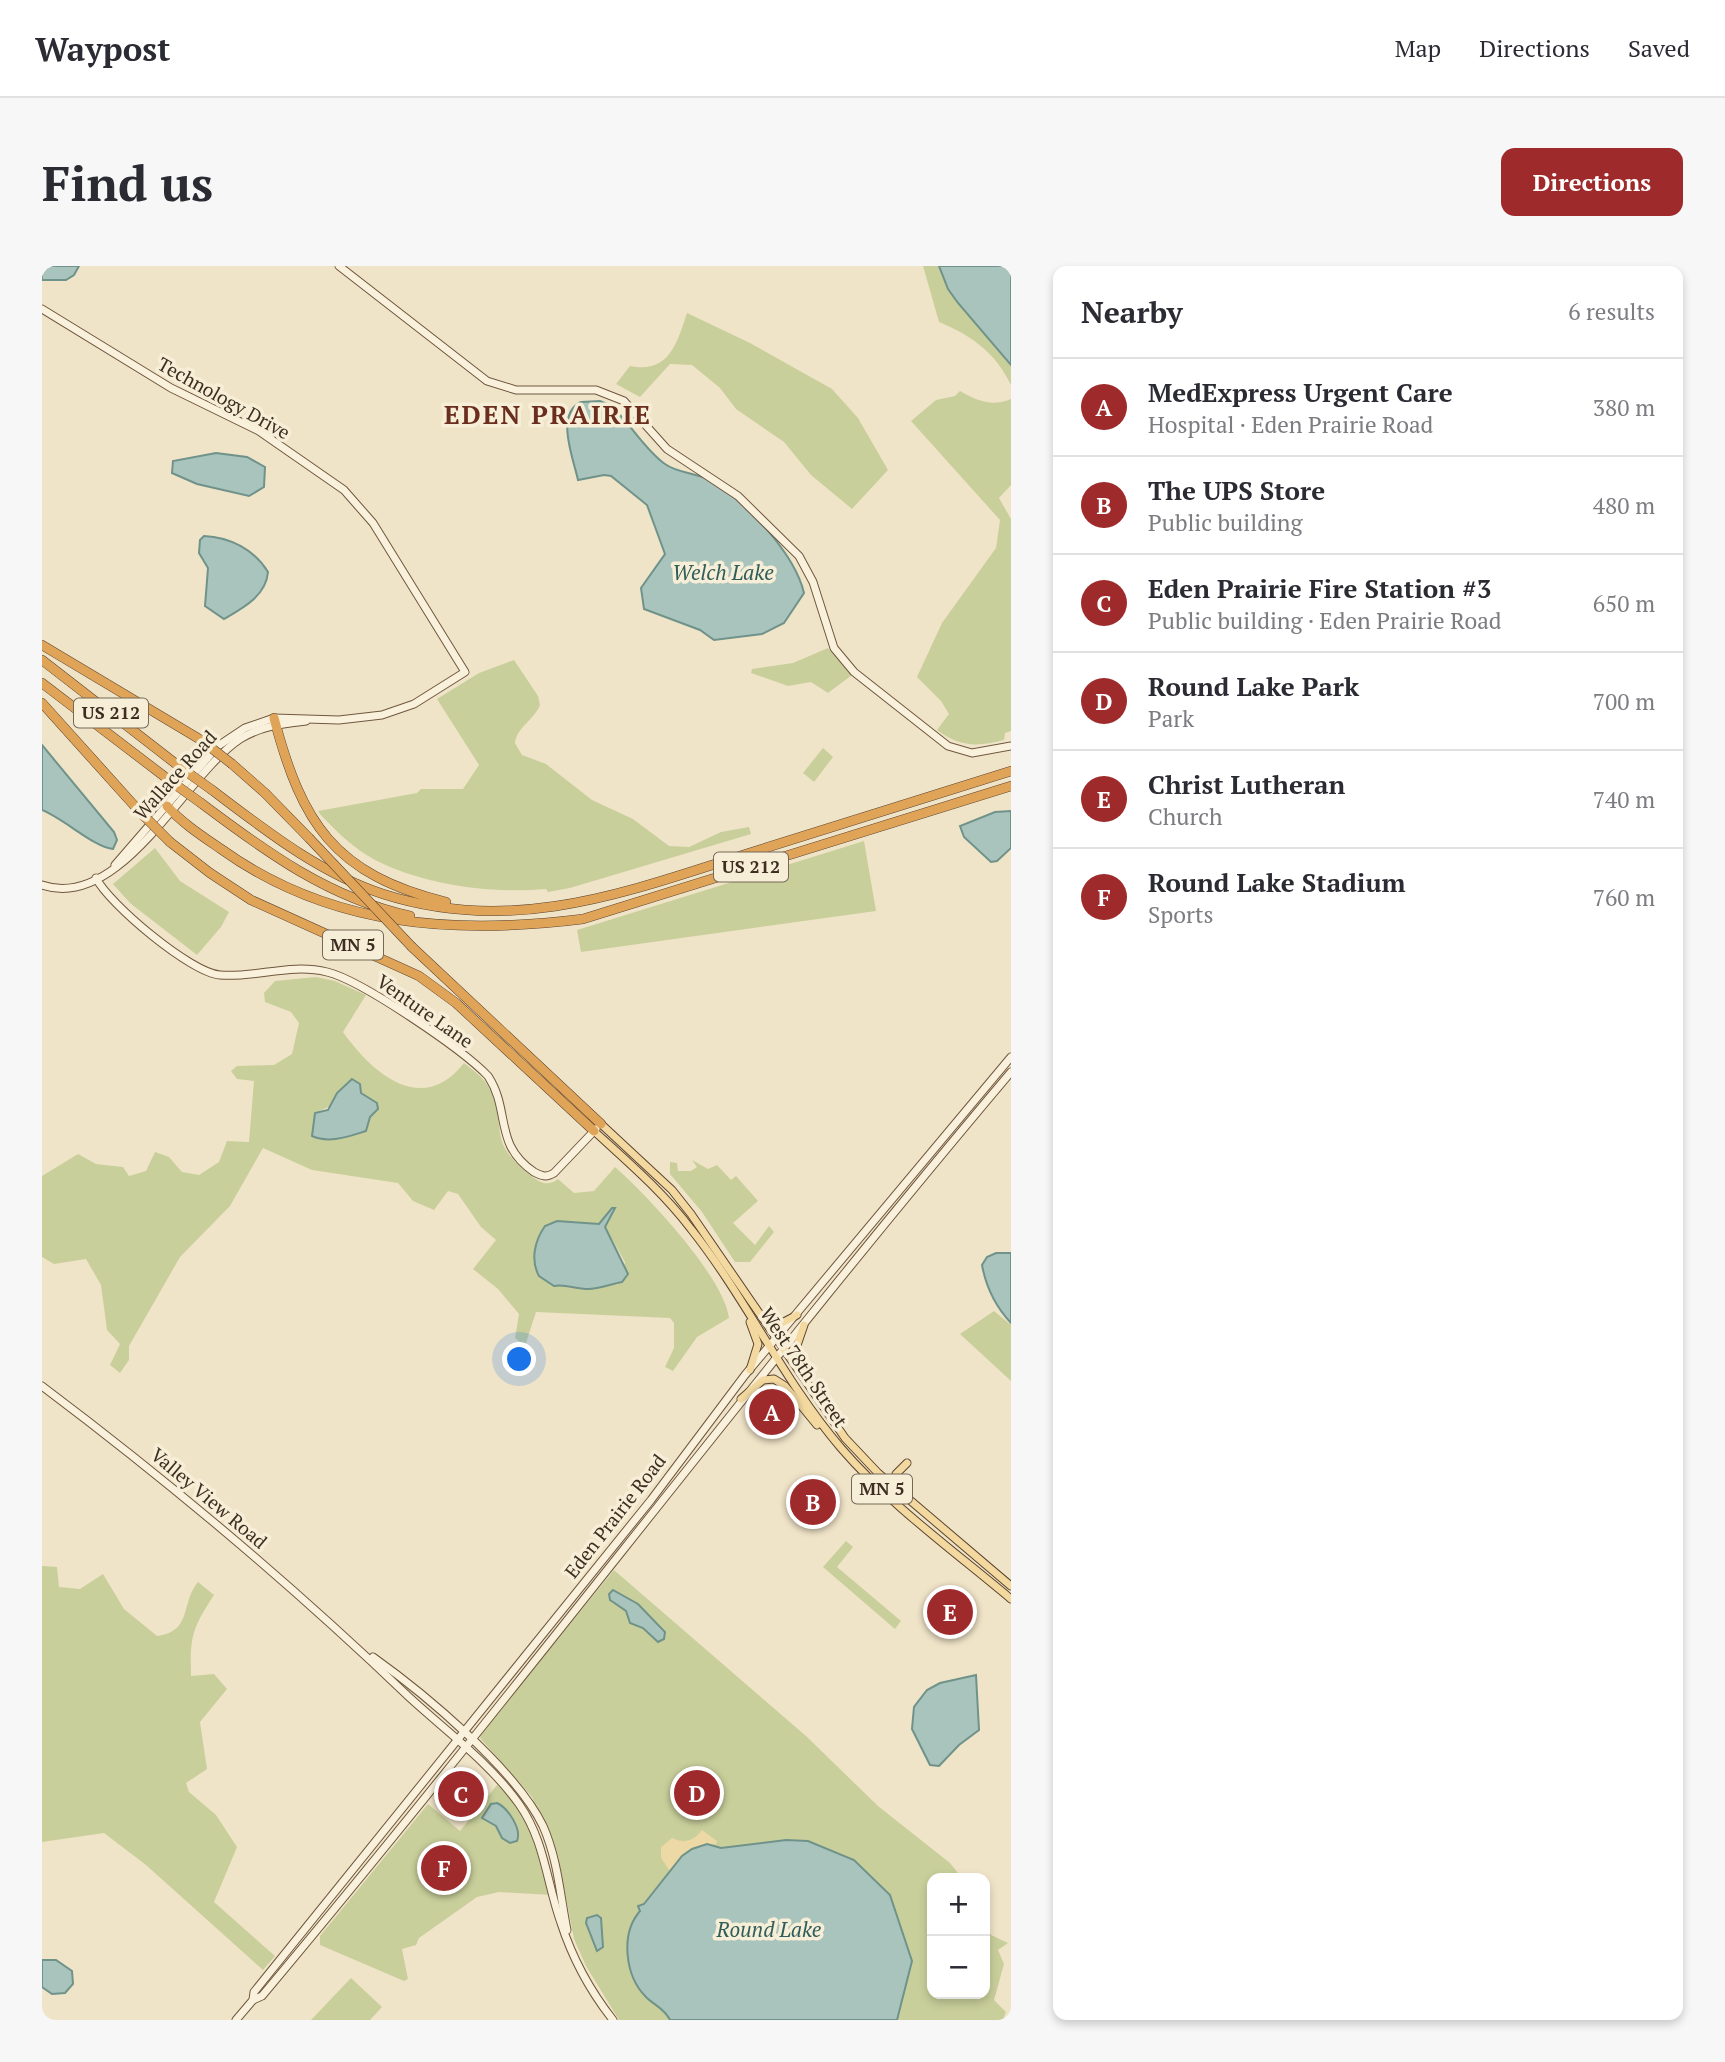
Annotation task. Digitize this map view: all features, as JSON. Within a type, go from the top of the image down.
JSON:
[{"type":"highway","points":[[42,639],[81,668]]},
{"type":"highway","name":"MN 5","points":[[42,645],[201,740],[232,764],[265,793],[412,947],[598,1127]]},
{"type":"highway","name":"US 212","points":[[42,660],[293,850],[362,887],[418,903],[482,910],[527,911],[588,902],[1011,772]]},
{"type":"highway","name":"US 212","points":[[42,683],[286,865],[352,899],[423,919],[488,927],[583,919],[1011,786]]},
{"type":"highway","name":"MN 5","points":[[42,703],[140,812],[170,842],[210,873],[251,900],[402,967],[435,987],[598,1127]]},
{"type":"highway","points":[[275,722],[287,768],[300,800],[320,830],[344,854],[388,883],[482,910]]},
{"type":"highway","points":[[955,788],[1011,765]]},
{"type":"highway","points":[[169,809],[252,870],[323,902],[428,925],[488,927]]},
{"type":"main road","points":[[339,266],[487,381],[516,390],[596,390],[624,401],[667,449],[738,496],[799,556],[813,582],[829,636],[839,656],[854,672],[948,746],[972,754],[1011,746]]},
{"type":"main road","name":"Technology Drive","points":[[43,309],[171,388],[259,431],[344,490],[373,523],[465,672]]},
{"type":"main road","name":"Wallace Road","points":[[42,885],[64,889],[96,878],[139,848],[169,809],[225,751],[252,732],[275,722],[310,718],[354,719],[382,715],[414,704],[465,672]]},
{"type":"main road","name":"Venture Lane","points":[[96,878],[111,900],[186,962],[202,971],[230,975],[291,968],[316,969],[340,976],[368,990],[488,1076],[498,1096],[507,1143],[517,1157],[540,1175],[546,1177],[554,1173],[598,1127]]},
{"type":"main road","name":"Eden Prairie Road","points":[[253,2000],[254,1992],[461,1732],[651,1500],[750,1370],[1011,1057]]},
{"type":"main road","name":"Eden Prairie Road","points":[[236,2020],[253,2000],[262,1996],[306,1944],[741,1399],[1011,1072]]},
{"type":"main road","name":"West 78th Street","points":[[598,1127],[664,1197],[708,1252],[810,1408],[858,1467],[1011,1599]]},
{"type":"main road","name":"West 78th Street","points":[[598,1127],[671,1190],[743,1287],[828,1418],[878,1473],[1011,1586]]},
{"type":"main road","points":[[708,1252],[756,1335],[758,1349],[750,1370]]},
{"type":"main road","points":[[743,1287],[774,1323],[786,1324],[797,1315]]},
{"type":"main road","points":[[804,1325],[795,1345],[799,1365],[825,1407],[878,1473]]},
{"type":"main road","points":[[741,1399],[763,1380],[780,1381],[829,1440],[858,1467]]},
{"type":"main road","name":"Valley View Road","points":[[42,1386],[199,1508],[350,1641],[506,1788],[531,1825],[543,1851],[558,1913],[570,1943],[598,2000],[613,2020]]},
{"type":"main road","points":[[907,1464],[897,1471],[898,1485],[957,1541]]},
{"type":"main road","name":"Valley View Road","points":[[350,1641],[397,1675],[471,1739],[513,1780],[542,1825],[558,1874],[570,1943]]},
{"type":"green space","points":[[923,266],[939,266],[948,289],[958,303],[1011,365],[1011,385],[998,363],[981,346],[939,322]]},
{"type":"green space","points":[[687,313],[750,343],[832,389],[858,418],[888,470],[852,509],[811,475],[784,442],[736,409],[720,388],[692,365],[670,364],[640,397],[616,384],[630,366],[643,367],[663,361],[675,345]]},
{"type":"green space","points":[[960,391],[985,402],[998,403],[1011,399],[1011,485],[999,498],[1011,519],[1011,731],[1005,733],[1004,740],[986,744],[953,740],[937,730],[949,714],[941,701],[917,677],[942,623],[996,548],[1000,520],[911,421],[936,400],[955,396]]},
{"type":"green space","points":[[828,648],[852,675],[828,693],[811,682],[788,686],[751,673],[752,669],[793,663]]},
{"type":"green space","points":[[514,660],[538,696],[540,705],[516,737],[515,743],[522,755],[546,764],[592,800],[633,819],[669,846],[689,847],[721,832],[749,827],[751,834],[570,888],[548,892],[546,889],[481,889],[436,881],[394,869],[360,851],[320,814],[318,811],[417,793],[421,789],[463,789],[479,765],[437,699],[479,673]]},
{"type":"green space","points":[[823,748],[833,757],[814,782],[803,773]]},
{"type":"green space","points":[[864,841],[876,911],[581,952],[577,930]]},
{"type":"green space","points":[[155,848],[180,881],[229,912],[221,927],[197,955],[130,903],[113,884]]},
{"type":"green space","points":[[316,977],[335,981],[366,995],[343,1032],[368,1062],[399,1083],[415,1088],[431,1087],[448,1079],[464,1063],[482,1078],[490,1090],[507,1152],[537,1180],[547,1183],[558,1179],[574,1193],[594,1191],[615,1167],[664,1216],[699,1260],[714,1281],[729,1318],[697,1337],[673,1371],[665,1367],[674,1348],[674,1323],[670,1318],[536,1312],[525,1346],[515,1338],[519,1314],[498,1289],[473,1269],[496,1240],[481,1227],[458,1194],[448,1191],[434,1210],[413,1201],[398,1183],[312,1170],[263,1148],[230,1206],[180,1257],[129,1346],[129,1360],[120,1373],[110,1365],[120,1344],[107,1330],[101,1285],[86,1259],[54,1264],[42,1257],[42,1176],[78,1154],[96,1164],[123,1167],[129,1176],[146,1171],[155,1152],[169,1157],[182,1172],[199,1175],[219,1162],[227,1141],[249,1142],[254,1081],[237,1079],[231,1071],[237,1066],[274,1065],[292,1054],[299,1023],[291,1012],[265,1002],[264,993],[275,981]],"holes":[[[361,1092],[377,1103],[370,1117],[315,1113]],[[612,1208],[605,1227],[625,1262],[622,1282],[576,1288],[567,1284],[554,1286],[539,1276],[535,1251],[545,1226],[566,1221],[599,1224]]]},
{"type":"green space","points":[[692,1160],[708,1169],[717,1165],[731,1180],[736,1176],[758,1201],[733,1223],[755,1245],[769,1226],[774,1232],[750,1262],[735,1262],[702,1212],[670,1174],[670,1162],[677,1163],[678,1171],[691,1171],[697,1167]]},
{"type":"green space","points":[[994,1311],[1011,1325],[1011,1381],[960,1334]]},
{"type":"green space","points":[[846,1541],[853,1547],[837,1567],[901,1621],[895,1629],[823,1567]]},
{"type":"green space","points":[[42,1566],[57,1567],[59,1587],[80,1589],[103,1574],[124,1609],[157,1636],[176,1629],[181,1623],[198,1582],[214,1595],[194,1633],[191,1676],[214,1674],[227,1689],[200,1722],[207,1769],[186,1783],[189,1792],[216,1815],[237,1847],[214,1902],[275,1956],[263,1970],[146,1865],[104,1833],[42,1842]]},
{"type":"green space","points":[[614,1570],[806,1736],[878,1806],[950,1863],[958,1873],[927,1873],[927,1999],[990,1999],[990,1933],[1008,1943],[998,1950],[1004,1964],[994,2000],[1006,2012],[1003,2020],[619,2020],[586,1966],[574,1939],[558,1856],[532,1797],[480,1738],[482,1732]]},
{"type":"green space","points":[[497,1785],[517,1807],[532,1835],[551,1895],[499,1892],[477,1897],[419,1938],[416,1945],[402,1949],[408,1979],[404,1981],[320,1945],[320,1936],[428,1804],[460,1831]]},
{"type":"green space","points":[[351,1978],[382,2007],[370,2020],[311,2020]]},
{"type":"sand","points":[[702,1830],[717,1841],[716,1844],[701,1846],[689,1852],[670,1871],[661,1858],[661,1847],[672,1838],[681,1841],[692,1839]]},
{"type":"water","points":[[42,266],[79,266],[74,275],[66,280],[42,280]]},
{"type":"water","points":[[939,266],[1011,266],[1011,365],[958,303],[948,289]]},
{"type":"water","name":"Welch Lake","points":[[600,401],[610,405],[665,464],[710,480],[738,501],[767,529],[790,562],[804,593],[784,623],[762,634],[714,640],[700,630],[644,609],[641,588],[665,554],[647,505],[611,476],[578,480],[567,426],[573,408],[581,402]]},
{"type":"water","points":[[216,453],[247,457],[265,467],[264,487],[249,496],[197,484],[172,473],[173,461]]},
{"type":"water","points":[[204,536],[241,546],[256,557],[268,572],[258,595],[224,619],[205,606],[208,568],[199,553],[200,540]]},
{"type":"water","points":[[42,745],[114,832],[117,840],[113,849],[97,844],[42,810]]},
{"type":"water","points":[[1011,811],[1011,848],[997,861],[991,862],[964,837],[960,826],[995,812]]},
{"type":"water","points":[[352,1079],[360,1084],[361,1093],[377,1103],[378,1109],[370,1117],[366,1131],[332,1139],[312,1136],[315,1113],[328,1110],[337,1093]]},
{"type":"water","points":[[612,1208],[615,1208],[605,1227],[628,1274],[622,1282],[583,1289],[554,1286],[539,1276],[535,1250],[545,1226],[557,1221],[599,1224]]},
{"type":"water","points":[[996,1253],[1011,1253],[1011,1323],[992,1296],[982,1265],[987,1257]]},
{"type":"water","points":[[613,1590],[638,1604],[665,1632],[664,1639],[658,1642],[643,1628],[630,1623],[626,1611],[610,1600],[609,1594]]},
{"type":"water","points":[[976,1675],[979,1730],[959,1745],[939,1766],[930,1765],[912,1729],[914,1707],[927,1690],[940,1683]]},
{"type":"water","points":[[497,1803],[513,1819],[518,1831],[517,1841],[510,1843],[502,1838],[496,1826],[482,1818],[491,1804]]},
{"type":"water","name":"Round Lake","points":[[786,1840],[808,1841],[854,1860],[890,1895],[912,1961],[897,2020],[670,2020],[646,1997],[633,1978],[628,1943],[634,1920],[640,1911],[638,1906],[644,1904],[682,1856],[692,1849],[707,1844],[721,1848]]},
{"type":"water","points":[[597,1915],[601,1918],[603,1947],[597,1951],[586,1923],[587,1918]]},
{"type":"water","points":[[42,1960],[56,1960],[72,1971],[73,1984],[65,1993],[52,1994],[42,1987]]},
{"type":"place","name":"MedExpress Urgent Care","points":[[772,1412]]},
{"type":"place","name":"The UPS Store","points":[[813,1502]]},
{"type":"place","name":"Christ Lutheran","points":[[950,1612]]},
{"type":"place","name":"Round Lake Park","points":[[697,1793]]},
{"type":"place","name":"Eden Prairie Fire Station #3","points":[[461,1794]]},
{"type":"place","name":"Round Lake Stadium","points":[[444,1868]]},
{"type":"district","name":"EDEN PRAIRIE","points":[[548,415]]}]
